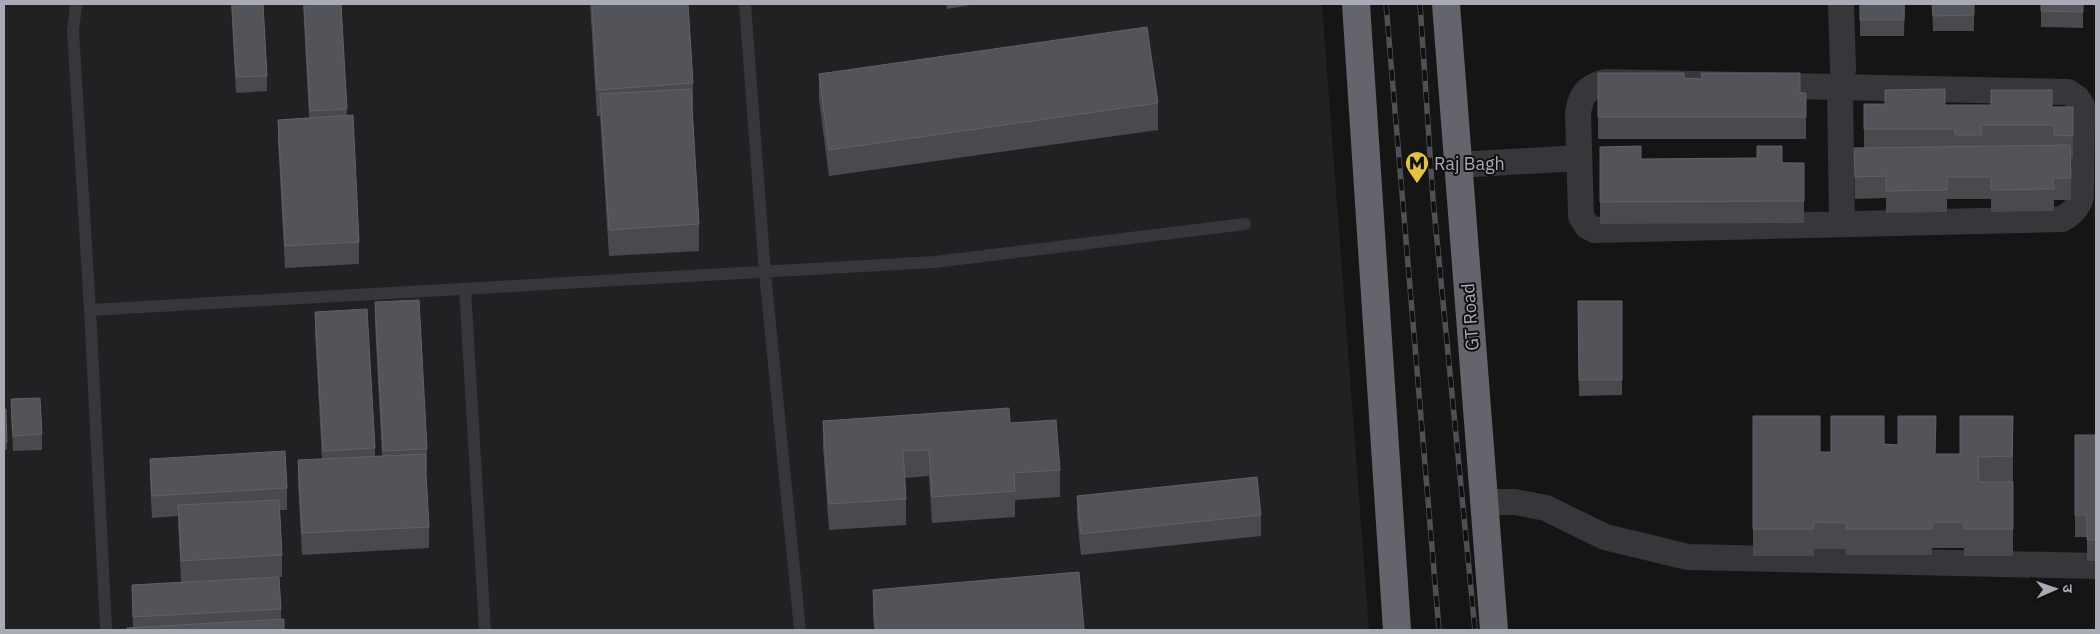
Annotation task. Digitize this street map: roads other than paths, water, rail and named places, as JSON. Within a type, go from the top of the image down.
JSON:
[{"type":"highway","points":[[1356,4],[1397,630]]},
{"type":"highway","name":"GT Road","points":[[1446,4],[1494,630]]},
{"type":"street","points":[[1841,4],[1842,224]]},
{"type":"street","points":[[1842,79],[2068,92],[2082,106],[2081,197],[2072,213],[2062,219],[1595,230],[1587,226],[1581,216],[1579,158],[1578,113],[1581,98],[1594,85],[1605,82],[1842,79]]},
{"type":"street","points":[[1458,164],[1579,158]]},
{"type":"street","points":[[1484,502],[1515,502],[1546,508],[1604,537],[1688,557],[2096,566]]},
{"type":"lane","points":[[76,4],[73,31],[90,310],[106,630]]},
{"type":"lane","points":[[745,4],[765,273],[800,630]]},
{"type":"lane","points":[[90,310],[935,262],[1245,224]]},
{"type":"lane","points":[[465,288],[485,630]]},
{"type":"railway","points":[[1386,4],[1439,630]]},
{"type":"railway","points":[[1420,4],[1433,199],[1475,630]]},
{"type":"place","name":"Raj Bagh","points":[[1417,184]]}]
